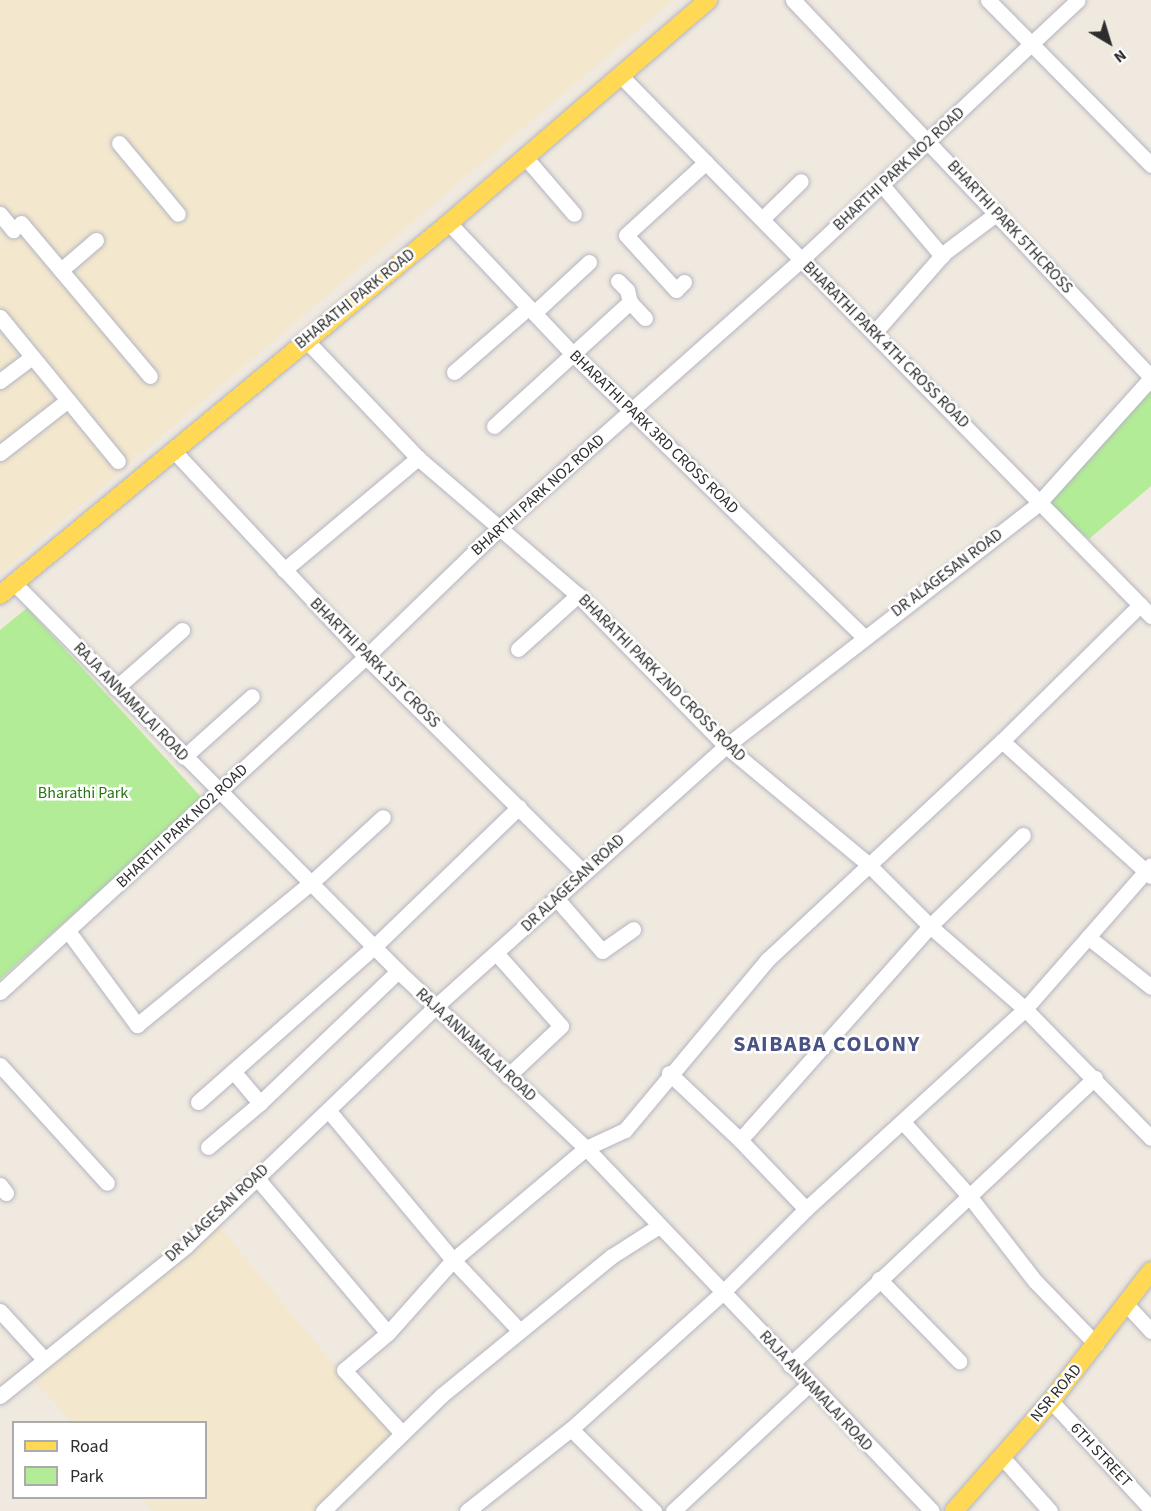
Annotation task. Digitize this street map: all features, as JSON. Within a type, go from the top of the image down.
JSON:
[{"type":"main road","name":"BHARATHI PARK ROAD","points":[[0,595],[449,223],[708,0]]},
{"type":"main road","name":"NSR ROAD","points":[[954,1511],[1051,1401],[1151,1271]]},
{"type":"street","name":"BHARTHI PARK 5THCROSS","points":[[793,0],[1151,377]]},
{"type":"street","points":[[988,0],[1151,165]]},
{"type":"street","name":"BHARTHI PARK NO2 ROAD","points":[[0,992],[366,657],[500,527],[633,412],[802,260],[1078,0]]},
{"type":"street","name":"BHARATHI PARK 4TH CROSS ROAD","points":[[620,75],[1145,611]]},
{"type":"street","points":[[119,143],[178,214]]},
{"type":"street","points":[[525,157],[574,214]]},
{"type":"street","points":[[684,282],[676,290],[626,235],[706,162]]},
{"type":"street","points":[[762,219],[801,181]]},
{"type":"street","points":[[882,185],[942,256]]},
{"type":"street","points":[[874,333],[942,256],[997,213]]},
{"type":"street","points":[[0,214],[17,226],[61,270],[150,376]]},
{"type":"street","name":"BHARATHI PARK 3RD CROSS ROAD","points":[[449,223],[573,354],[863,636]]},
{"type":"street","points":[[61,270],[96,240]]},
{"type":"street","points":[[454,372],[589,262]]},
{"type":"street","points":[[618,281],[627,290],[630,302],[645,318]]},
{"type":"street","points":[[494,426],[630,302]]},
{"type":"street","points":[[0,317],[118,461]]},
{"type":"street","name":"BHARATHI PARK 2ND CROSS ROAD","points":[[306,340],[418,458],[578,595],[726,746],[867,863],[930,926],[1025,1009],[1095,1078],[1151,1138]]},
{"type":"street","points":[[0,381],[32,357]]},
{"type":"street","name":"DR ALAGESAN ROAD","points":[[0,1396],[43,1358],[187,1245],[435,1007],[497,954],[582,871],[726,746],[863,636],[1038,504],[1151,377]]},
{"type":"street","points":[[0,453],[68,400]]},
{"type":"street","name":"BHARTHI PARK 1ST CROSS","points":[[173,450],[366,657],[582,871]]},
{"type":"street","points":[[284,570],[418,458]]},
{"type":"street","name":"RAJA ANNAMALAI ROAD","points":[[14,583],[398,971],[586,1148],[724,1292],[808,1385],[932,1511]]},
{"type":"street","points":[[518,649],[578,595]]},
{"type":"street","points":[[402,1433],[344,1370],[388,1333],[453,1260],[586,1148],[625,1130],[669,1073],[767,960],[867,863],[1145,611]]},
{"type":"street","points":[[116,687],[182,630]]},
{"type":"street","points":[[184,757],[252,696]]},
{"type":"street","points":[[467,1511],[571,1429],[724,1292],[806,1209],[1025,1009],[1149,871],[1002,741]]},
{"type":"street","points":[[198,1102],[375,946],[519,807]]},
{"type":"street","points":[[68,931],[137,1025],[312,882],[383,817]]},
{"type":"street","points":[[740,1140],[930,926],[1023,835]]},
{"type":"street","points":[[556,898],[602,951],[633,930]]},
{"type":"street","points":[[1088,937],[1151,987]]},
{"type":"street","points":[[497,954],[561,1026],[508,1076]]},
{"type":"street","points":[[208,1146],[260,1103],[398,971]]},
{"type":"street","points":[[0,1065],[106,1183]]},
{"type":"street","points":[[233,1071],[260,1103]]},
{"type":"street","points":[[669,1073],[740,1140],[806,1209]]},
{"type":"street","points":[[790,1365],[1095,1078]]},
{"type":"street","points":[[328,1110],[453,1260],[519,1330]]},
{"type":"street","points":[[903,1122],[970,1197],[1035,1281],[1096,1344]]},
{"type":"street","points":[[256,1177],[388,1333]]},
{"type":"street","points":[[323,1511],[402,1433],[519,1330],[612,1256],[659,1226]]},
{"type":"street","points":[[879,1279],[959,1361]]},
{"type":"street","points":[[1126,1304],[1151,1331]]},
{"type":"street","points":[[0,1311],[43,1358]]},
{"type":"street","points":[[673,1511],[808,1385]]},
{"type":"street","name":"6TH STREET","points":[[1051,1401],[1151,1509]]},
{"type":"street","points":[[571,1429],[654,1511]]},
{"type":"street","points":[[1002,1457],[1050,1511]]},
{"type":"shaded area","points":[[0,0],[673,0],[0,574]]},
{"type":"shaded area","points":[[218,1225],[385,1426],[400,1437],[318,1511],[153,1511],[142,1499],[207,1499],[207,1421],[71,1421],[32,1379]]},
{"type":"green space","points":[[1151,386],[1151,486],[1089,539],[1044,503]]},
{"type":"green space","name":"Bharathi Park","points":[[27,608],[203,799],[0,979],[0,630]]},
{"type":"district","name":"SAIBABA COLONY","points":[[827,1045]]}]
